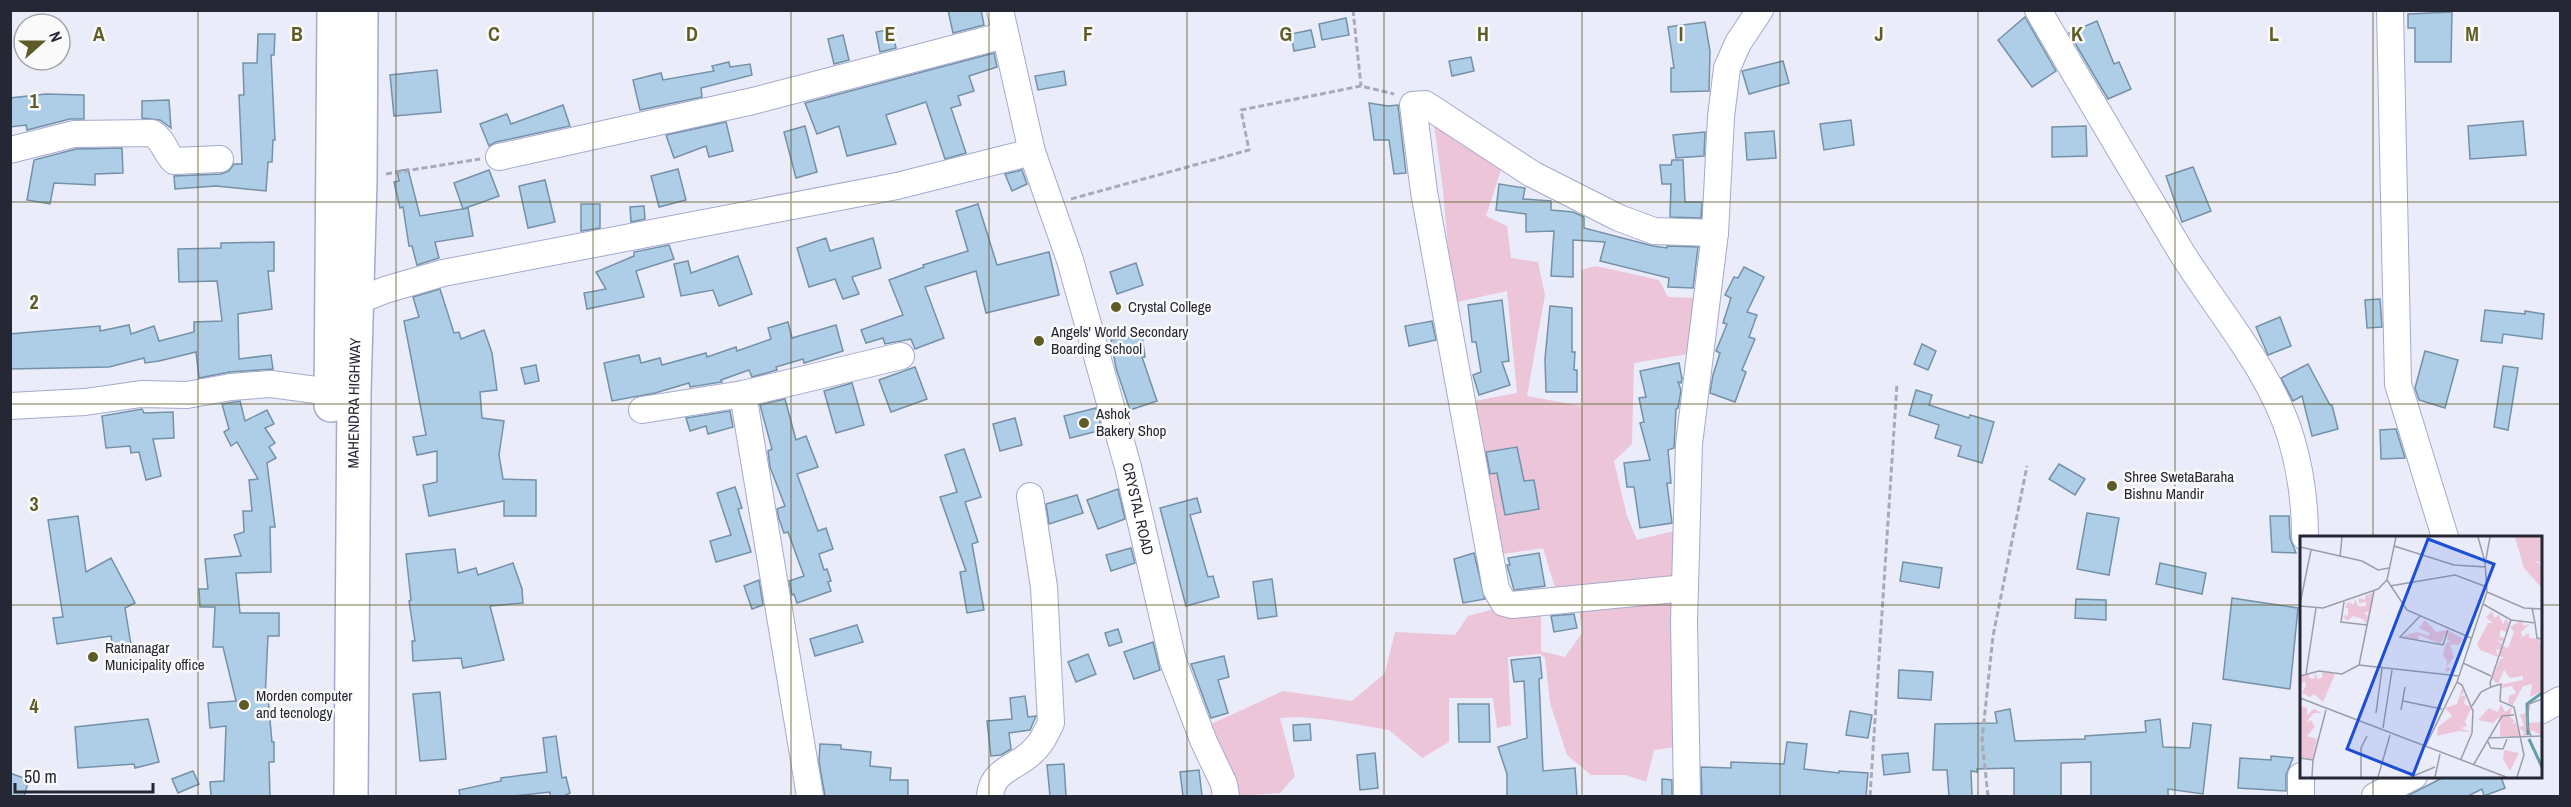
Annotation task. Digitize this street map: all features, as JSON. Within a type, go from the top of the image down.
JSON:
[{"type":"highway","name":"MAHENDRA HIGHWAY","points":[[332,796],[334,10]]},
{"type":"highway","name":"MAHENDRA HIGHWAY","points":[[351,796],[355,302],[360,182],[362,10]]},
{"type":"street","name":"CRYSTAL ROAD","points":[[1000,10],[1032,152],[1070,260],[1128,467],[1173,661],[1204,742],[1224,784],[1226,796]]},
{"type":"street","points":[[1687,796],[1685,588],[1689,444],[1715,233],[1721,117],[1727,69],[1738,43],[1760,10]]},
{"type":"street","points":[[2038,10],[2191,267],[2258,368],[2278,406],[2290,436],[2298,467],[2305,506],[2305,536]]},
{"type":"street","points":[[2390,10],[2398,384],[2445,536]]},
{"type":"street","points":[[500,157],[753,101],[1005,35]]},
{"type":"street","points":[[1685,588],[1512,605],[1504,603],[1496,588],[1424,192],[1413,105],[1425,104],[1532,174],[1619,218],[1654,231],[1715,233]]},
{"type":"street","points":[[10,150],[74,134],[152,133],[163,142],[174,161],[220,159]]},
{"type":"street","points":[[355,302],[385,290],[443,273],[897,186],[1032,152]]},
{"type":"street","points":[[642,410],[743,394],[901,356]]},
{"type":"street","points":[[10,406],[86,402],[141,394],[187,395],[271,384],[332,392]]},
{"type":"street","points":[[743,394],[810,796]]},
{"type":"street","points":[[990,796],[994,781],[999,775],[1029,755],[1042,742],[1051,723],[1044,587],[1030,496]]},
{"type":"street","points":[[2301,777],[2301,796]]},
{"type":"street","points":[[2375,796],[2412,777]]},
{"type":"path","points":[[1353,10],[1361,86]]},
{"type":"path","points":[[1052,211],[1068,200],[1248,150],[1241,110],[1361,86],[1390,92],[1413,105]]},
{"type":"path","points":[[360,182],[384,175],[500,157]]},
{"type":"path","points":[[1870,796],[1897,384]]},
{"type":"path","points":[[1988,796],[1982,740],[1994,636],[2027,466]]},
{"type":"shaded area","points":[[1434,124],[1502,167],[1486,216],[1507,226],[1511,258],[1538,262],[1545,295],[1527,396],[1581,406],[1581,270],[1596,266],[1659,280],[1668,297],[1698,298],[1688,354],[1634,363],[1632,444],[1614,461],[1627,516],[1637,540],[1678,530],[1678,582],[1556,591],[1543,548],[1497,555],[1469,402],[1517,393],[1507,291],[1453,303],[1443,190]]},
{"type":"shaded area","points":[[1675,604],[1676,747],[1654,750],[1646,782],[1626,775],[1591,775],[1567,755],[1550,703],[1545,658],[1540,654],[1508,657],[1511,725],[1497,728],[1493,698],[1449,698],[1449,742],[1422,758],[1389,730],[1331,720],[1280,718],[1295,776],[1280,793],[1236,796],[1207,726],[1283,691],[1352,701],[1385,673],[1395,632],[1455,635],[1468,616],[1494,609],[1541,615],[1541,651],[1565,657],[1582,633],[1579,607]]},
{"type":"building","points":[[948,10],[981,10],[984,25],[953,33]]},
{"type":"building","points":[[2452,12],[2451,62],[2415,62],[2415,28],[2408,28],[2408,14]]},
{"type":"building","points":[[2025,17],[2056,71],[2032,87],[1998,40]]},
{"type":"building","points":[[1346,18],[1349,35],[1322,40],[1319,24]]},
{"type":"building","points":[[2097,21],[2114,64],[2119,62],[2131,89],[2108,99],[2069,33]]},
{"type":"building","points":[[1705,22],[1710,51],[1709,91],[1671,92],[1671,68],[1674,68],[1668,27]]},
{"type":"building","points":[[892,29],[896,48],[880,52],[876,32]]},
{"type":"building","points":[[1311,30],[1315,47],[1294,51],[1291,34]]},
{"type":"building","points":[[258,34],[275,34],[274,55],[271,55],[275,140],[273,140],[272,162],[268,162],[266,191],[216,186],[175,189],[174,176],[221,174],[229,171],[234,164],[242,164],[239,95],[244,95],[243,63],[257,63]]},
{"type":"building","points":[[843,35],[849,60],[834,64],[828,39]]},
{"type":"building","points":[[994,53],[997,67],[969,76],[974,91],[958,96],[961,105],[951,108],[966,153],[945,159],[926,102],[886,115],[896,144],[847,156],[839,126],[817,134],[805,103]]},
{"type":"building","points":[[1471,57],[1474,71],[1452,76],[1449,61]]},
{"type":"building","points":[[1783,61],[1789,83],[1749,94],[1742,71]]},
{"type":"building","points":[[729,62],[730,67],[750,64],[752,75],[701,88],[702,97],[640,110],[633,80],[661,73],[663,80],[714,71],[712,66]]},
{"type":"building","points":[[437,70],[441,112],[394,116],[390,75]]},
{"type":"building","points":[[1064,71],[1066,85],[1038,90],[1035,76]]},
{"type":"building","points":[[46,94],[84,95],[84,119],[70,119],[27,130],[26,125],[10,127],[10,98]]},
{"type":"building","points":[[169,100],[171,128],[160,120],[142,118],[142,101]]},
{"type":"building","points":[[1369,103],[1398,105],[1406,173],[1394,174],[1389,140],[1374,140]]},
{"type":"building","points":[[563,105],[570,126],[496,142],[489,146],[480,124],[507,114],[511,124]]},
{"type":"building","points":[[1851,120],[1854,145],[1824,150],[1820,124]]},
{"type":"building","points":[[2523,121],[2526,155],[2470,159],[2468,126]]},
{"type":"building","points":[[726,122],[733,151],[709,157],[706,146],[674,158],[666,135]]},
{"type":"building","points":[[805,126],[817,172],[796,178],[784,132]]},
{"type":"building","points":[[2086,126],[2087,156],[2052,157],[2052,127]]},
{"type":"building","points":[[1774,131],[1776,158],[1747,160],[1745,133]]},
{"type":"building","points":[[1705,132],[1704,156],[1676,158],[1673,135]]},
{"type":"building","points":[[122,148],[123,173],[95,174],[95,185],[54,183],[50,204],[27,200],[34,160],[76,149]]},
{"type":"building","points":[[1672,160],[1683,160],[1685,202],[1702,202],[1701,218],[1670,217],[1671,184],[1662,184],[1660,165],[1671,165]]},
{"type":"building","points":[[2193,167],[2211,211],[2182,222],[2166,176]]},
{"type":"building","points":[[408,169],[420,216],[468,208],[473,236],[435,242],[439,258],[417,265],[412,246],[409,246],[403,207],[400,208],[394,182],[399,181],[397,171]]},
{"type":"building","points":[[678,169],[686,200],[659,207],[651,176]]},
{"type":"building","points":[[489,170],[499,196],[463,209],[454,183]]},
{"type":"building","points":[[1022,170],[1027,184],[1012,191],[1005,174]]},
{"type":"building","points":[[545,180],[555,222],[528,228],[519,186]]},
{"type":"building","points":[[1499,184],[1525,188],[1523,199],[1551,201],[1551,210],[1573,212],[1584,217],[1584,228],[1653,246],[1698,247],[1693,288],[1668,287],[1669,278],[1600,261],[1605,242],[1573,240],[1573,277],[1551,276],[1554,231],[1526,232],[1526,214],[1496,210]]},
{"type":"building","points":[[581,204],[600,204],[600,228],[581,231]]},
{"type":"building","points":[[978,204],[997,265],[1049,252],[1059,295],[986,313],[976,271],[925,287],[944,338],[915,349],[911,339],[885,344],[883,338],[866,343],[861,330],[903,315],[889,280],[924,267],[923,265],[968,251],[956,211]]},
{"type":"building","points":[[644,206],[645,219],[631,222],[630,207]]},
{"type":"building","points":[[826,238],[830,251],[873,238],[881,268],[852,277],[859,294],[843,299],[835,279],[809,287],[797,248]]},
{"type":"building","points":[[274,242],[274,271],[268,271],[272,309],[238,314],[239,359],[271,355],[273,369],[230,372],[199,378],[196,352],[145,363],[144,358],[109,367],[10,369],[10,334],[100,326],[100,331],[129,325],[131,334],[154,326],[159,341],[194,332],[194,322],[222,321],[217,281],[179,282],[178,249],[221,248],[221,243]]},
{"type":"building","points":[[669,245],[674,259],[636,271],[644,297],[587,309],[584,293],[606,289],[596,272],[634,256],[634,252]]},
{"type":"building","points":[[738,256],[752,294],[719,306],[713,290],[681,296],[674,264],[688,261],[691,273]]},
{"type":"building","points":[[1136,263],[1143,285],[1117,294],[1110,272]]},
{"type":"building","points":[[1744,267],[1764,277],[1747,312],[1757,315],[1749,337],[1755,339],[1742,370],[1746,372],[1735,402],[1710,393],[1720,353],[1716,351],[1727,324],[1723,323],[1731,298],[1725,295],[1734,277],[1738,278]]},
{"type":"building","points":[[440,289],[454,333],[459,332],[461,339],[484,330],[492,353],[497,390],[480,392],[482,418],[504,421],[499,455],[503,479],[536,480],[536,516],[504,516],[504,501],[429,516],[423,485],[437,482],[437,451],[417,455],[413,437],[426,435],[404,321],[419,317],[413,297]]},
{"type":"building","points":[[2380,299],[2382,327],[2367,328],[2365,300]]},
{"type":"building","points":[[1502,300],[1509,361],[1502,362],[1510,385],[1479,395],[1473,375],[1481,372],[1476,342],[1472,342],[1468,305]]},
{"type":"building","points":[[1550,306],[1572,308],[1572,352],[1575,352],[1574,370],[1577,370],[1577,392],[1546,392],[1545,359]]},
{"type":"building","points":[[2485,310],[2544,314],[2542,339],[2503,334],[2502,343],[2481,341]]},
{"type":"building","points":[[2280,317],[2291,346],[2268,355],[2256,327]]},
{"type":"building","points":[[1432,321],[1436,340],[1409,346],[1405,326]]},
{"type":"building","points":[[788,322],[792,338],[836,325],[843,351],[804,363],[803,359],[752,377],[749,370],[721,380],[722,382],[690,387],[689,383],[655,393],[612,401],[604,363],[639,355],[641,363],[660,358],[662,365],[706,353],[707,357],[736,347],[737,351],[771,339],[768,328]]},
{"type":"building","points":[[1142,335],[1145,357],[1142,357],[1157,401],[1130,410],[1116,368],[1111,340]]},
{"type":"building","points":[[1922,344],[1936,351],[1928,370],[1914,364]]},
{"type":"building","points":[[2425,351],[2458,360],[2445,408],[2419,400],[2415,388]]},
{"type":"building","points":[[1679,363],[1682,379],[1681,383],[1678,382],[1681,390],[1676,409],[1674,448],[1668,450],[1671,483],[1667,483],[1672,523],[1640,528],[1634,487],[1627,487],[1624,463],[1650,460],[1640,423],[1644,422],[1639,398],[1646,397],[1640,371]]},
{"type":"building","points":[[2308,364],[2332,405],[2338,429],[2312,436],[2302,396],[2293,401],[2281,378]]},
{"type":"building","points":[[536,365],[539,381],[525,384],[521,368]]},
{"type":"building","points":[[2503,366],[2518,368],[2508,430],[2494,427]]},
{"type":"building","points":[[915,367],[927,399],[891,412],[879,380]]},
{"type":"building","points":[[852,383],[864,425],[836,433],[824,391]]},
{"type":"building","points":[[1916,390],[1932,395],[1929,405],[1969,418],[1970,415],[1994,422],[1982,463],[1958,456],[1961,446],[1935,438],[1939,425],[1909,415]]},
{"type":"building","points":[[785,399],[796,440],[806,436],[818,467],[797,474],[818,531],[826,528],[833,549],[819,554],[824,570],[827,569],[831,581],[828,582],[831,591],[797,603],[794,594],[792,595],[789,581],[804,576],[788,532],[784,533],[779,519],[777,509],[785,506],[770,467],[768,451],[772,449],[760,405]]},
{"type":"building","points":[[240,401],[245,421],[267,410],[274,424],[265,428],[275,443],[269,447],[276,458],[267,463],[275,527],[270,527],[271,572],[236,573],[240,613],[279,613],[279,636],[268,636],[265,699],[268,698],[272,742],[274,742],[274,762],[269,762],[270,796],[211,796],[210,782],[224,781],[226,726],[210,728],[208,703],[236,701],[223,647],[213,647],[215,607],[200,607],[199,589],[208,589],[205,559],[241,556],[234,535],[244,532],[243,511],[252,511],[249,480],[258,479],[237,442],[231,446],[224,432],[229,429],[222,404]]},
{"type":"building","name":"Ashok Bakery Shop","points":[[1096,408],[1102,430],[1070,438],[1064,416]]},
{"type":"building","points":[[142,409],[144,413],[173,412],[174,438],[153,439],[161,476],[146,480],[139,452],[131,453],[130,446],[106,448],[102,416]]},
{"type":"building","points":[[730,411],[733,427],[708,434],[706,426],[690,431],[686,418]]},
{"type":"building","points":[[1015,418],[1022,445],[1000,451],[993,424]]},
{"type":"building","points":[[2396,429],[2405,458],[2381,459],[2380,430]]},
{"type":"building","points":[[1517,447],[1524,481],[1534,480],[1539,509],[1505,515],[1497,473],[1490,474],[1486,452]]},
{"type":"building","points":[[964,449],[981,497],[965,502],[978,542],[972,544],[984,610],[967,613],[960,572],[966,571],[940,497],[957,492],[945,455]]},
{"type":"building","points":[[2059,464],[2085,479],[2075,495],[2049,479]]},
{"type":"building","points":[[735,487],[742,508],[738,509],[751,552],[716,562],[710,541],[731,535],[717,493]]},
{"type":"building","points":[[1118,489],[1125,519],[1098,529],[1087,500]]},
{"type":"building","points":[[1077,495],[1083,513],[1049,524],[1046,504]]},
{"type":"building","points":[[1197,498],[1201,512],[1190,515],[1208,577],[1213,576],[1219,597],[1186,606],[1160,508]]},
{"type":"building","points":[[2087,513],[2119,518],[2109,575],[2077,569]]},
{"type":"building","points":[[78,516],[86,572],[111,558],[135,603],[125,608],[131,645],[113,648],[111,636],[57,644],[53,618],[63,617],[48,520]]},
{"type":"building","points":[[2270,516],[2289,516],[2290,538],[2296,553],[2272,552]]},
{"type":"building","points":[[1131,548],[1135,563],[1111,571],[1106,555]]},
{"type":"building","points":[[455,549],[458,573],[476,568],[478,575],[513,563],[522,589],[523,603],[490,606],[504,660],[463,668],[461,658],[413,661],[412,641],[415,641],[409,601],[411,600],[406,554]]},
{"type":"building","points":[[1474,553],[1485,599],[1463,603],[1454,559]]},
{"type":"building","points":[[1539,553],[1545,586],[1514,590],[1507,565],[1510,565],[1508,558]]},
{"type":"building","points":[[1903,562],[1942,568],[1939,588],[1900,581]]},
{"type":"building","points":[[2160,563],[2206,573],[2202,594],[2156,584]]},
{"type":"building","points":[[1272,579],[1277,616],[1258,619],[1253,582]]},
{"type":"building","points":[[759,580],[763,605],[752,609],[744,586]]},
{"type":"building","points":[[2232,598],[2298,608],[2290,689],[2223,679]]},
{"type":"building","points":[[2076,599],[2106,600],[2106,620],[2075,618]]},
{"type":"building","points":[[1574,614],[1577,628],[1554,632],[1551,616]]},
{"type":"building","points":[[857,625],[863,642],[815,656],[810,639]]},
{"type":"building","points":[[1118,629],[1122,642],[1109,646],[1105,633]]},
{"type":"building","points":[[1153,642],[1160,670],[1134,679],[1124,652]]},
{"type":"building","points":[[1088,654],[1096,674],[1076,682],[1068,662]]},
{"type":"building","points":[[1224,656],[1229,677],[1218,680],[1228,713],[1211,718],[1191,664]]},
{"type":"building","points":[[1540,657],[1543,771],[1575,768],[1577,796],[1507,796],[1507,774],[1498,747],[1527,738],[1524,681],[1514,682],[1511,660]]},
{"type":"building","points":[[1899,670],[1933,672],[1931,700],[1898,698]]},
{"type":"building","points":[[440,692],[446,759],[420,761],[413,694]]},
{"type":"building","points":[[1025,696],[1028,717],[1036,716],[1030,730],[1009,733],[1011,749],[1001,755],[991,756],[987,721],[1012,719],[1010,698]]},
{"type":"building","points":[[1458,704],[1489,704],[1490,742],[1459,742]]},
{"type":"building","points":[[2010,709],[2015,741],[2085,739],[2085,736],[2146,732],[2145,721],[2160,719],[2163,747],[2190,748],[2193,723],[2211,725],[2203,794],[2168,789],[2168,796],[2091,796],[2091,762],[2061,763],[2061,796],[2014,796],[2014,768],[1971,771],[1972,796],[1949,796],[1947,770],[1933,770],[1935,724],[1997,723],[1995,712]]},
{"type":"building","points":[[1850,711],[1872,715],[1868,738],[1846,735]]},
{"type":"building","points":[[148,719],[159,762],[135,768],[134,764],[78,768],[75,727]]},
{"type":"building","points":[[1310,724],[1311,740],[1294,741],[1293,725]]},
{"type":"building","points":[[556,736],[562,778],[566,777],[570,793],[564,796],[550,796],[550,792],[514,796],[460,796],[459,790],[501,781],[501,778],[547,772],[543,738]]},
{"type":"building","points":[[1787,742],[1807,744],[1804,769],[1839,773],[1839,771],[1868,773],[1866,796],[1702,796],[1701,767],[1731,768],[1731,762],[1784,764]]},
{"type":"building","points":[[820,744],[841,745],[841,749],[871,752],[870,766],[891,768],[890,780],[908,780],[908,796],[825,796],[819,762]]},
{"type":"building","points":[[1375,753],[1378,788],[1360,790],[1357,755]]},
{"type":"building","points":[[1908,753],[1910,772],[1884,775],[1882,755]]},
{"type":"building","points":[[2271,756],[2293,758],[2286,775],[2286,791],[2238,788],[2240,758],[2271,760]]},
{"type":"building","points":[[1064,764],[1066,796],[1050,796],[1047,765]]},
{"type":"building","points":[[1199,770],[1202,796],[1183,796],[1180,772]]},
{"type":"building","points":[[193,771],[199,784],[178,793],[172,779]]},
{"type":"building","points":[[10,773],[29,780],[24,796],[10,796]]},
{"type":"building","points":[[2444,777],[2501,777],[2505,788],[2484,796],[2482,789],[2468,796],[2407,796]]},
{"type":"building","points":[[1662,779],[1672,780],[1672,796],[1662,796]]},
{"type":"place","name":"Crystal College","points":[[1116,307]]},
{"type":"place","name":"Angels' World Secondary Boarding School","points":[[1039,341]]},
{"type":"place","name":"Ashok Bakery Shop","points":[[1084,423]]},
{"type":"place","name":"Shree SwetaBaraha Bishnu Mandir","points":[[2112,486]]},
{"type":"place","name":"Ratnanagar Municipality office","points":[[93,657]]},
{"type":"place","name":"Morden computer and tecnology","points":[[244,705]]}]
